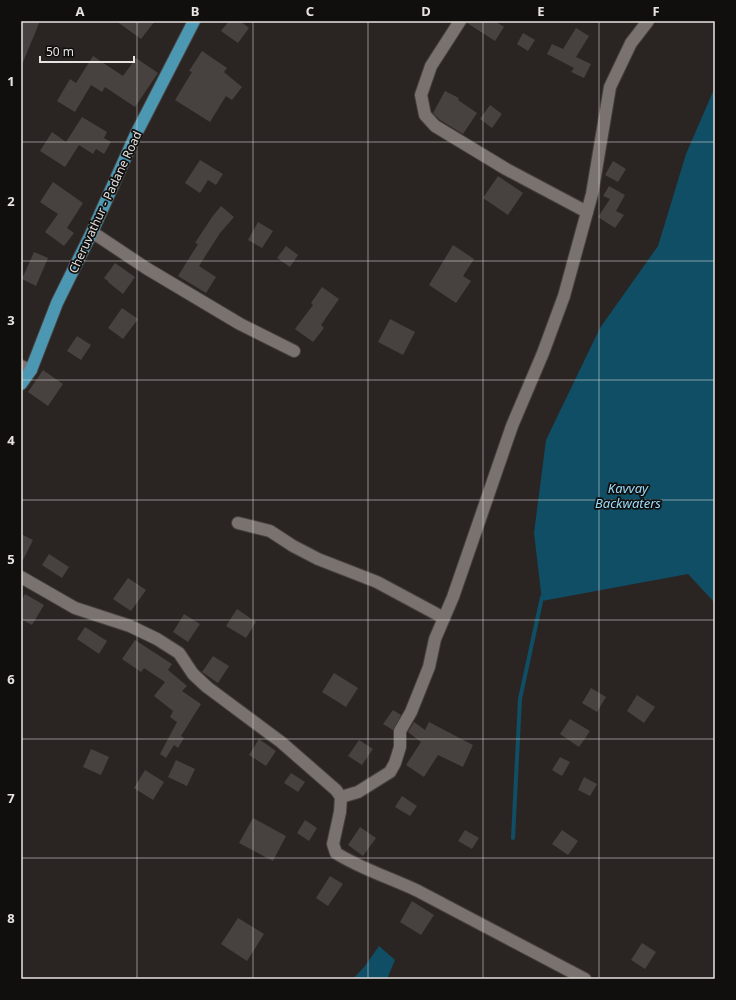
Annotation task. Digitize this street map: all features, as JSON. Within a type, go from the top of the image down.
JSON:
[{"type":"main road","name":"Cheruvathur - Padane Road","points":[[21,384],[26,368],[92,232],[136,134],[194,21]]},
{"type":"street","points":[[460,21],[431,66],[421,95],[425,115],[435,126],[506,169],[587,212]]},
{"type":"street","points":[[341,797],[358,792],[390,772],[396,763],[400,747],[400,731],[411,712],[429,667],[435,639],[453,597],[512,426],[543,353],[564,296],[592,194],[610,87],[631,43],[648,21]]},
{"type":"street","points":[[92,232],[146,268],[233,320],[294,351]]},
{"type":"street","points":[[238,523],[270,531],[318,559],[377,582],[444,618]]},
{"type":"street","points":[[21,577],[75,608],[130,626],[157,639],[179,653],[193,674],[207,687],[281,742],[336,790],[341,797],[340,812],[333,844],[336,853],[350,862],[388,877],[417,891],[585,979]]},
{"type":"water","name":"Kavvay Backwaters","points":[[715,87],[715,603],[688,574],[542,601],[534,533],[546,440],[600,328],[658,246],[686,154]]},
{"type":"water","points":[[379,946],[395,960],[387,979],[353,979],[365,966]]},
{"type":"building","points":[[21,21],[40,21],[21,67]]},
{"type":"building","points":[[116,21],[155,21],[141,39]]},
{"type":"building","points":[[229,21],[240,21],[249,28],[238,43],[221,31]]},
{"type":"building","points":[[467,21],[495,21],[504,27],[495,41],[467,23]]},
{"type":"building","points":[[576,28],[589,36],[576,57],[591,64],[584,78],[571,72],[574,68],[547,54],[552,44],[563,49]]},
{"type":"building","points":[[523,33],[535,40],[528,51],[517,44]]},
{"type":"building","points":[[202,51],[227,68],[224,72],[242,87],[232,100],[226,96],[210,122],[175,100],[192,72],[189,71]]},
{"type":"building","points":[[93,56],[123,76],[136,58],[158,73],[135,107],[105,87],[102,92],[91,85],[75,112],[57,101],[70,79],[76,83]]},
{"type":"building","points":[[445,91],[459,98],[458,100],[477,113],[463,134],[440,120],[433,113]]},
{"type":"building","points":[[490,105],[502,114],[492,128],[480,119]]},
{"type":"building","points":[[82,117],[107,132],[104,138],[111,142],[104,154],[96,149],[93,154],[79,145],[65,167],[40,151],[52,132],[66,142]]},
{"type":"building","points":[[200,160],[223,174],[216,185],[208,180],[200,193],[185,183]]},
{"type":"building","points":[[613,161],[626,169],[618,182],[605,175]]},
{"type":"building","points":[[498,176],[523,193],[508,215],[483,198]]},
{"type":"building","points":[[53,182],[83,203],[67,228],[74,233],[64,246],[45,232],[58,214],[40,202]]},
{"type":"building","points":[[609,186],[625,195],[616,211],[624,215],[615,228],[598,217],[610,199],[603,196]]},
{"type":"building","points":[[221,206],[234,217],[220,233],[199,266],[216,277],[206,293],[178,276],[198,244],[195,243]]},
{"type":"building","points":[[258,222],[273,231],[262,248],[248,240]]},
{"type":"building","points":[[453,245],[474,259],[463,276],[471,281],[456,303],[429,285]]},
{"type":"building","points":[[286,246],[298,255],[290,267],[277,258]]},
{"type":"building","points":[[34,252],[48,258],[36,286],[22,279]]},
{"type":"building","points":[[115,263],[135,277],[123,294],[104,278]]},
{"type":"building","points":[[322,287],[339,299],[321,325],[324,328],[313,342],[295,329],[313,305],[311,303]]},
{"type":"building","points":[[122,308],[138,319],[123,339],[108,328]]},
{"type":"building","points":[[390,319],[415,332],[403,355],[378,342]]},
{"type":"building","points":[[77,336],[91,345],[81,360],[67,351]]},
{"type":"building","points":[[43,370],[63,384],[48,406],[28,392]]},
{"type":"building","points":[[21,534],[33,540],[21,564]]},
{"type":"building","points":[[49,554],[69,567],[62,578],[42,565]]},
{"type":"building","points":[[128,578],[146,590],[131,611],[113,599]]},
{"type":"building","points":[[25,594],[44,605],[32,625],[21,619],[21,601]]},
{"type":"building","points":[[237,609],[256,622],[246,638],[226,626]]},
{"type":"building","points":[[184,614],[200,624],[188,642],[173,632]]},
{"type":"building","points":[[85,627],[107,641],[99,654],[77,639]]},
{"type":"building","points":[[135,640],[172,664],[168,670],[187,686],[182,691],[201,704],[181,736],[184,738],[178,748],[174,745],[166,758],[160,754],[177,722],[170,717],[173,711],[154,696],[165,682],[144,668],[141,672],[122,659]]},
{"type":"building","points":[[213,656],[229,666],[218,683],[202,672]]},
{"type":"building","points":[[334,673],[358,688],[346,707],[322,692]]},
{"type":"building","points":[[591,688],[606,697],[597,712],[582,703]]},
{"type":"building","points":[[637,695],[655,707],[644,723],[627,711]]},
{"type":"building","points":[[393,710],[401,715],[393,730],[383,724]]},
{"type":"building","points":[[570,719],[590,731],[579,747],[560,734]]},
{"type":"building","points":[[414,722],[425,730],[429,722],[473,745],[463,767],[438,755],[424,777],[406,765],[421,742],[408,732]]},
{"type":"building","points":[[259,739],[276,751],[266,766],[249,755]]},
{"type":"building","points":[[359,740],[373,749],[362,765],[348,756]]},
{"type":"building","points":[[91,749],[109,757],[101,775],[83,767]]},
{"type":"building","points":[[560,757],[570,762],[562,776],[552,770]]},
{"type":"building","points":[[176,760],[195,769],[187,786],[168,777]]},
{"type":"building","points":[[145,770],[164,782],[153,800],[134,788]]},
{"type":"building","points":[[291,773],[305,782],[298,792],[284,783]]},
{"type":"building","points":[[584,777],[597,784],[590,796],[578,790]]},
{"type":"building","points":[[402,796],[417,806],[410,816],[395,807]]},
{"type":"building","points":[[253,818],[286,836],[273,861],[239,843]]},
{"type":"building","points":[[305,820],[317,828],[309,841],[297,833]]},
{"type":"building","points":[[360,827],[376,838],[363,856],[348,845]]},
{"type":"building","points":[[465,830],[479,838],[472,849],[458,841]]},
{"type":"building","points":[[562,830],[578,841],[568,855],[552,844]]},
{"type":"building","points":[[330,876],[343,884],[328,906],[316,898]]},
{"type":"building","points":[[412,901],[434,915],[421,935],[400,922]]},
{"type":"building","points":[[238,918],[264,934],[247,961],[221,944]]},
{"type":"building","points":[[642,943],[656,952],[645,969],[631,960]]},
{"type":"waterway","points":[[513,838],[520,699],[542,597]]}]
